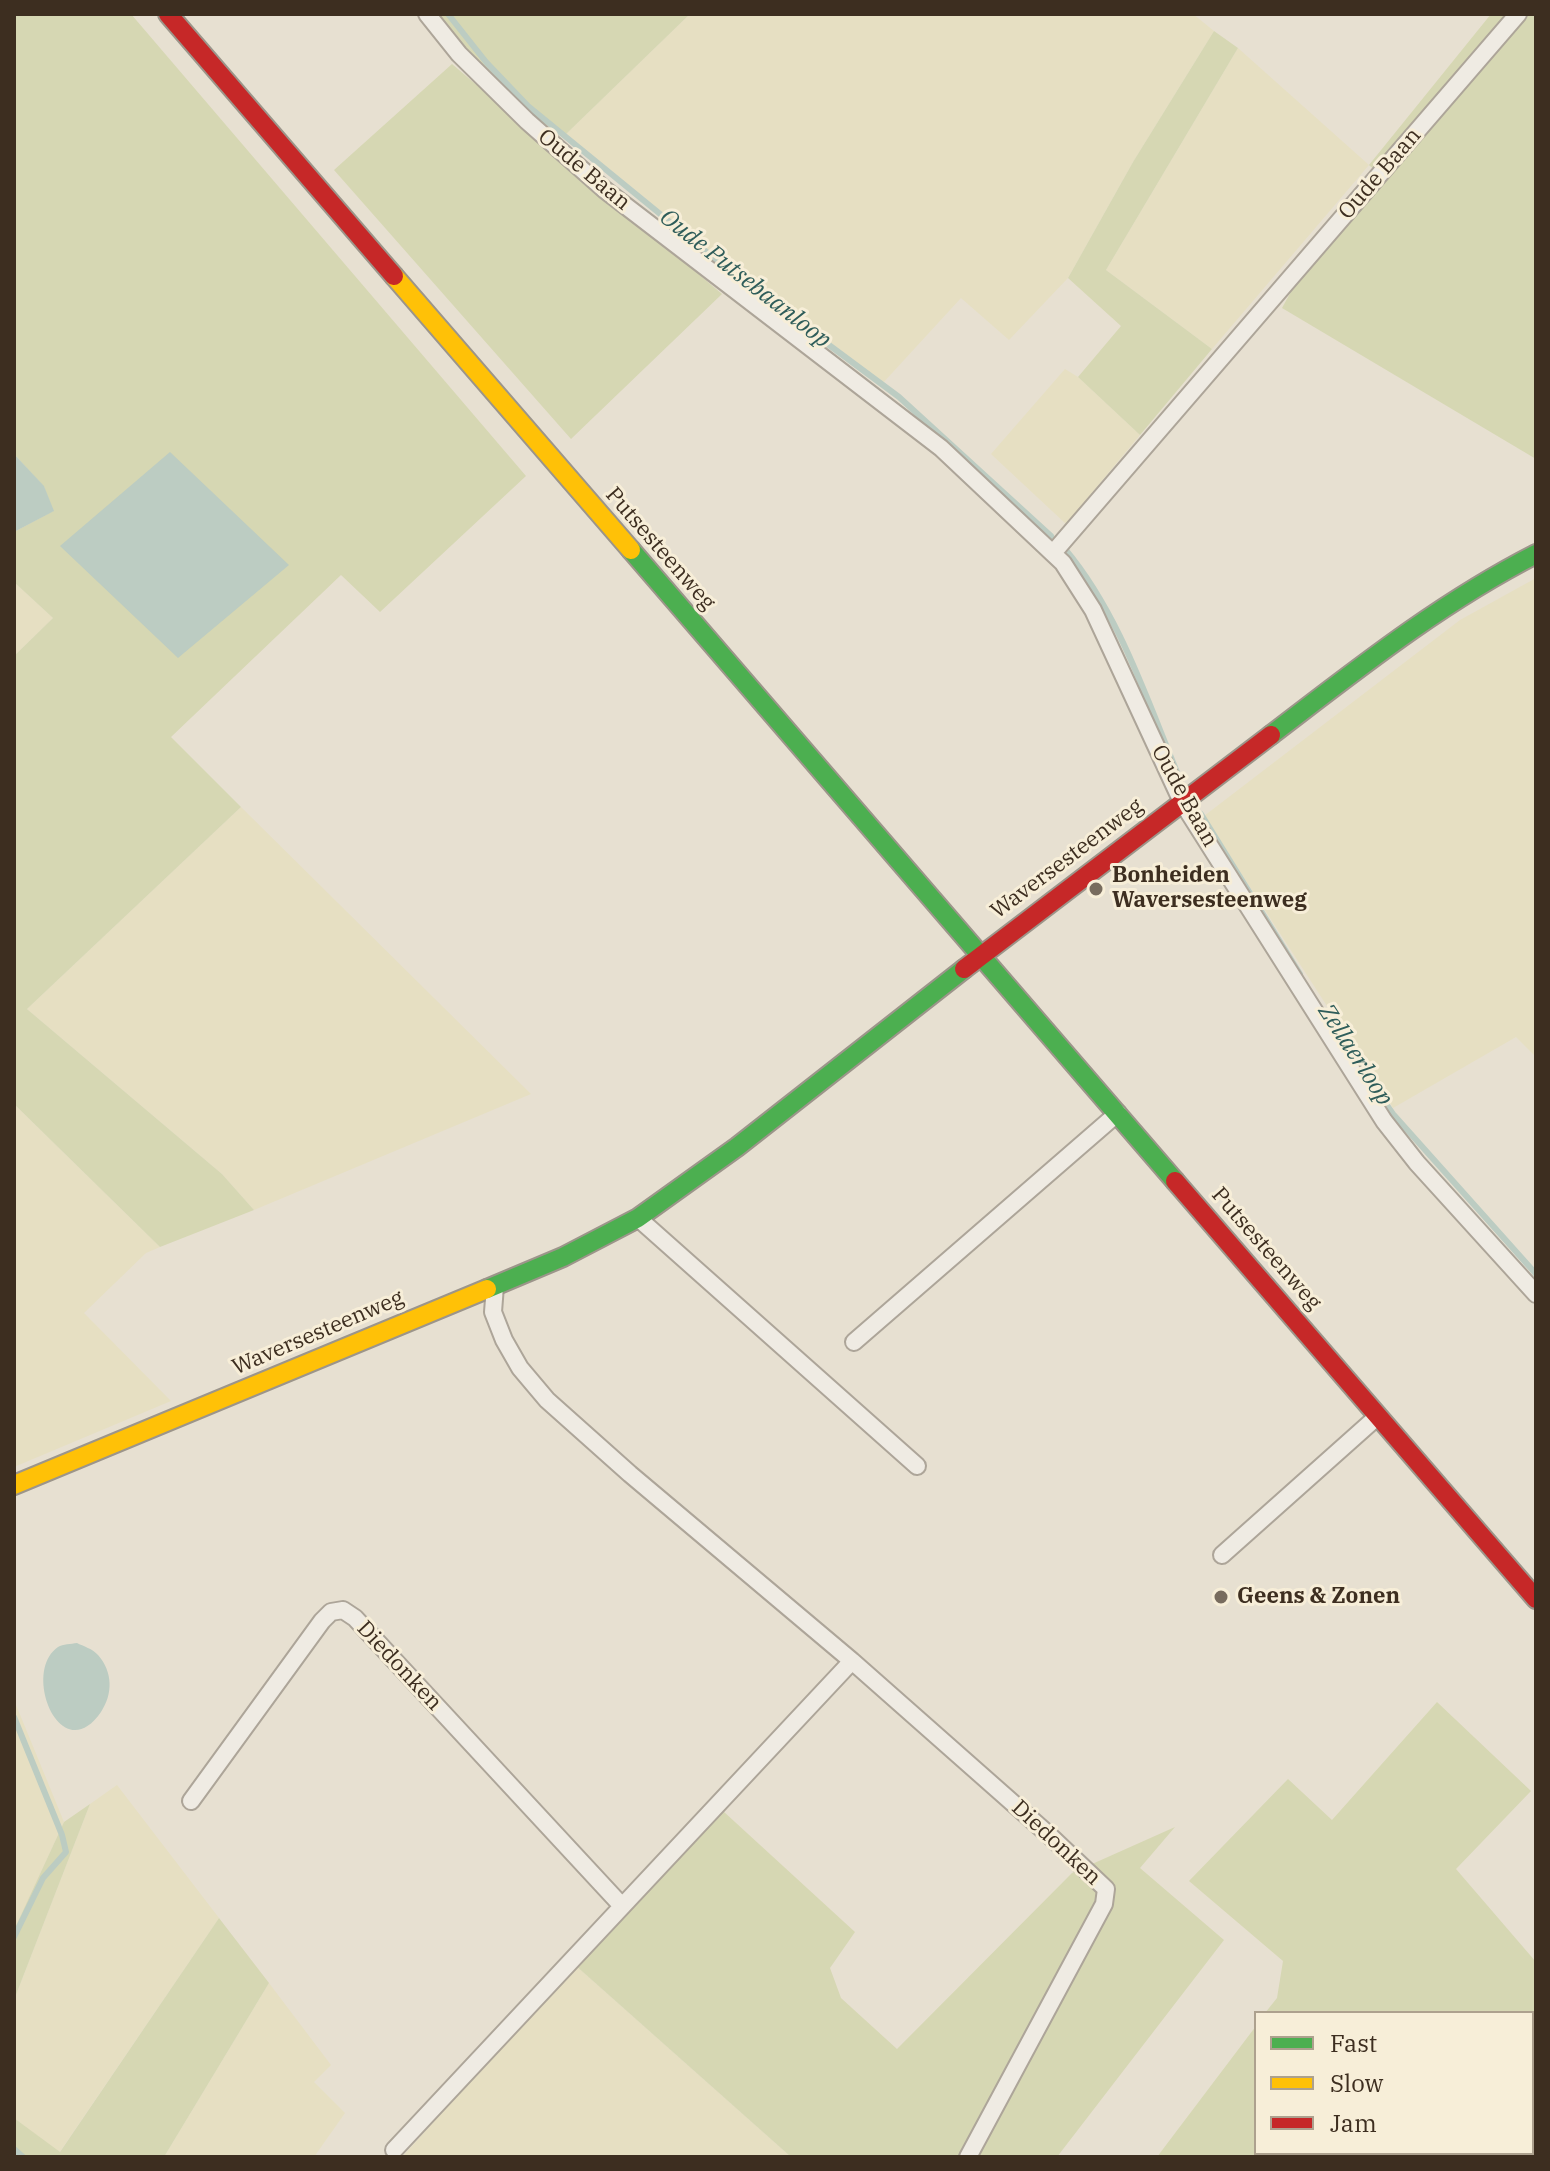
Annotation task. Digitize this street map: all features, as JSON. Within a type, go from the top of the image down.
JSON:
[{"type":"main road","name":"Putsesteenweg","points":[[168,14],[1536,1599]]},
{"type":"main road","name":"Waversesteenweg","points":[[14,1485],[563,1257],[638,1218],[737,1147],[980,956],[1389,645],[1487,579],[1536,554]]},
{"type":"street","name":"Oude Baan","points":[[427,14],[481,77],[605,190],[941,448],[1063,563],[1093,610],[1182,802],[1384,1121],[1417,1163],[1536,1294]]},
{"type":"street","name":"Oude Baan","points":[[1053,553],[1518,14]]},
{"type":"street","points":[[854,1342],[1118,1113]]},
{"type":"street","points":[[638,1218],[917,1466]]},
{"type":"street","name":"Diedonken","points":[[495,1286],[493,1312],[504,1340],[520,1368],[547,1400],[641,1484],[852,1661],[1061,1845],[1106,1889],[1104,1904],[968,2157]]},
{"type":"street","points":[[1222,1555],[1378,1416]]},
{"type":"street","name":"Diedonken","points":[[191,1801],[322,1621],[331,1612],[343,1610],[366,1629],[622,1906]]},
{"type":"street","points":[[394,2150],[852,1661]]},
{"type":"shaded area","points":[[690,14],[1193,14],[1214,31],[1133,162],[1068,278],[1009,340],[961,298],[882,384],[773,307],[563,137]]},
{"type":"shaded area","points":[[1238,48],[1369,165],[1212,349],[1106,270]]},
{"type":"shaded area","points":[[1065,369],[1078,377],[1140,435],[1066,524],[991,454]]},
{"type":"shaded area","points":[[170,452],[289,565],[178,658],[60,546]]},
{"type":"shaded area","points":[[14,454],[44,486],[54,511],[14,532]]},
{"type":"shaded area","points":[[1536,578],[1536,1057],[1516,1037],[1393,1108],[1204,816],[1460,620]]},
{"type":"shaded area","points":[[14,582],[53,618],[14,656]]},
{"type":"shaded area","points":[[241,807],[531,1094],[254,1210],[222,1174],[27,1009]]},
{"type":"shaded area","points":[[14,1104],[160,1247],[146,1253],[84,1313],[171,1401],[14,1467]]},
{"type":"shaded area","points":[[77,1643],[98,1655],[110,1683],[101,1712],[86,1727],[72,1730],[60,1724],[51,1711],[43,1676],[48,1659],[58,1647]]},
{"type":"shaded area","points":[[14,1700],[64,1822],[14,1930]]},
{"type":"shaded area","points":[[117,1785],[219,1918],[59,2153],[14,2118],[14,2000],[90,1804]]},
{"type":"shaded area","points":[[575,1965],[791,2157],[402,2157]]},
{"type":"shaded area","points":[[269,1983],[331,2065],[314,2082],[345,2113],[314,2157],[164,2157]]},
{"type":"green space","points":[[14,14],[131,14],[526,476],[380,612],[341,575],[171,737],[241,807],[27,1009],[222,1174],[254,1210],[160,1247],[14,1104],[14,656],[53,618],[14,582],[14,532],[53,511],[44,487],[14,454]]},
{"type":"green space","points":[[436,14],[690,14],[563,137],[525,109],[477,64]]},
{"type":"green space","points":[[1491,14],[1536,14],[1536,459],[1282,308],[1293,288],[1385,180],[1369,165]]},
{"type":"green space","points":[[1214,31],[1238,48],[1106,270],[1212,349],[1140,435],[1078,377],[1121,326],[1068,278],[1133,162]]},
{"type":"green space","points":[[452,64],[722,294],[571,439],[334,170]]},
{"type":"green space","points":[[1437,1702],[1531,1791],[1456,1869],[1536,1962],[1536,2157],[1157,2157],[1254,2029],[1254,2155],[1534,2155],[1534,2011],[1267,2011],[1277,1998],[1283,1961],[1189,1881],[1288,1779],[1332,1820]]},
{"type":"green space","points":[[90,1804],[14,2000],[14,1930],[64,1822]]},
{"type":"green space","points":[[723,1811],[855,1932],[830,1968],[841,1998],[897,2049],[1072,1873],[1175,1827],[1140,1868],[1224,1940],[1057,2157],[791,2157],[575,1965]]},
{"type":"green space","points":[[219,1918],[269,1983],[164,2157],[22,2157],[14,2151],[14,2118],[60,2152]]},
{"type":"waterway","name":"Oude Putsebaanloop","points":[[448,14],[486,62],[528,106],[736,276],[899,397],[1051,536]]},
{"type":"waterway","name":"Zellaerloop","points":[[1065,549],[1116,627],[1177,772]]},
{"type":"waterway","name":"Zellaerloop","points":[[1201,814],[1300,974]]},
{"type":"waterway","name":"Zellaerloop","points":[[1345,1045],[1393,1114],[1536,1274]]},
{"type":"waterway","points":[[14,1717],[66,1852],[43,1878],[14,1937]]},
{"type":"waterway","points":[[14,2149],[23,2157]]},
{"type":"traffic: fast","points":[[631,550],[1175,1181]]},
{"type":"traffic: fast","points":[[1271,735],[1432,616],[1536,554]]},
{"type":"traffic: fast","points":[[487,1289],[563,1257],[638,1218],[737,1147],[964,969]]},
{"type":"traffic: slow","points":[[394,276],[631,550]]},
{"type":"traffic: slow","points":[[14,1485],[487,1289]]},
{"type":"traffic: jam","points":[[168,14],[394,276]]},
{"type":"traffic: jam","points":[[964,969],[1271,735]]},
{"type":"traffic: jam","points":[[1175,1181],[1536,1599]]},
{"type":"place","name":"Bonheiden Waversesteenweg","points":[[1096,889]]},
{"type":"place","name":"Geens & Zonen","points":[[1221,1597]]}]
